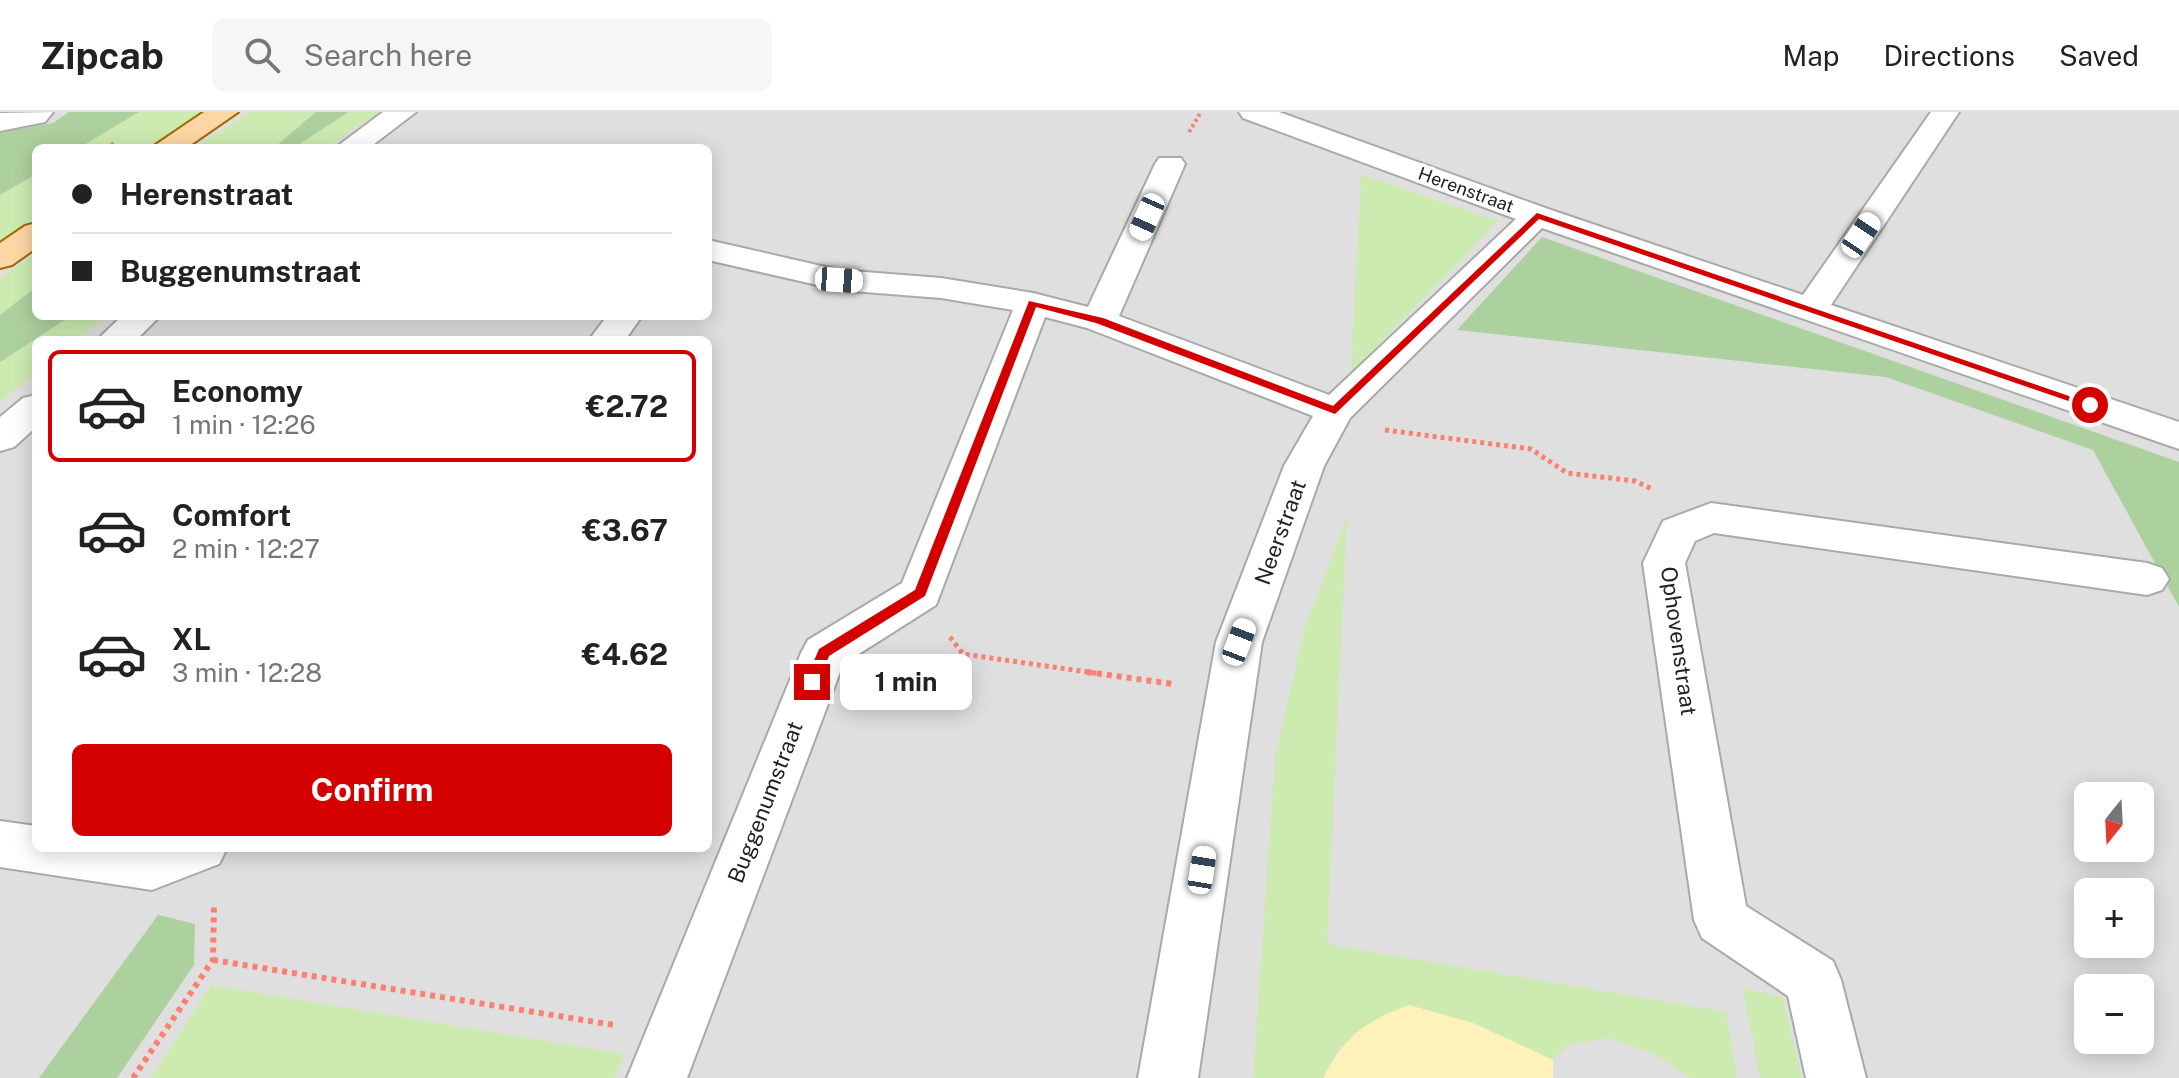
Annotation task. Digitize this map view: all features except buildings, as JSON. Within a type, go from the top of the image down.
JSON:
[{"type":"main road","points":[[172,144],[224,112]]},
{"type":"main road","points":[[0,258],[32,236]]},
{"type":"street","points":[[0,122],[35,116],[39,112]]},
{"type":"street","points":[[356,144],[402,112]]},
{"type":"street","name":"Herenstraat","points":[[1253,112],[1537,216],[2179,436]]},
{"type":"street","points":[[1811,308],[1945,112]]},
{"type":"street","points":[[1099,321],[1170,164]]},
{"type":"street","name":"Neerstraat","points":[[1168,1078],[1239,642],[1304,466],[1335,411],[1537,216]]},
{"type":"street","points":[[712,251],[839,280],[941,288],[1033,303],[1099,321],[1335,411]]},
{"type":"street","points":[[920,593],[1033,303]]},
{"type":"street","points":[[120,336],[138,320]]},
{"type":"street","points":[[0,438],[32,410]]},
{"type":"street","points":[[1711,518],[2147,579]]},
{"type":"street","name":"Ophovenstraat","points":[[1711,518],[1678,531],[1664,563],[1721,920],[1813,980],[1836,1078]]},
{"type":"street","name":"Buggenumstraat","points":[[657,1078],[824,653],[920,593]]},
{"type":"street","points":[[0,844],[32,849]]},
{"type":"street","points":[[55,852],[152,866],[208,869]]},
{"type":"path","points":[[1335,411],[1389,431],[1531,449],[1567,473],[1635,481],[1711,518]]},
{"type":"path","points":[[920,593],[963,654],[1231,692]]},
{"type":"path","points":[[133,1078],[213,960],[208,869]]},
{"type":"path","points":[[213,960],[674,1034]]},
{"type":"shaded area","points":[[0,112],[2179,112],[2179,1078],[0,1078]]},
{"type":"green space","points":[[69,112],[139,112],[86,144],[32,144],[32,176],[0,195],[0,133],[53,123]]},
{"type":"green space","points":[[139,112],[205,112],[153,144],[86,144]]},
{"type":"green space","points":[[250,112],[316,112],[278,144],[201,144]]},
{"type":"green space","points":[[316,112],[349,112],[299,144],[278,144]]},
{"type":"green space","points":[[349,112],[379,112],[333,144],[298,144]]},
{"type":"green space","points":[[1361,174],[1498,221],[1351,373]]},
{"type":"green space","points":[[32,176],[32,222],[0,242],[0,195]]},
{"type":"green space","points":[[1542,237],[2179,462],[2179,607],[2093,450],[1886,377],[1457,330]]},
{"type":"green space","points":[[32,256],[32,290],[0,315],[0,278]]},
{"type":"green space","points":[[32,290],[32,320],[65,320],[40,336],[32,336],[32,341],[0,362],[0,315]]},
{"type":"green space","points":[[65,320],[102,320],[82,336],[40,336]]},
{"type":"green space","points":[[32,341],[32,376],[0,402],[0,362]]},
{"type":"green space","points":[[1347,516],[1327,944],[1726,1012],[1737,1078],[1690,1078],[1654,1054],[1608,1038],[1568,1045],[1553,1060],[1473,1023],[1339,1047],[1323,1078],[1253,1078],[1275,758],[1304,630]]},
{"type":"green space","points":[[158,915],[195,924],[194,965],[117,1078],[39,1078]]},
{"type":"green space","points":[[211,985],[625,1054],[615,1078],[151,1078]]},
{"type":"green space","points":[[1743,988],[1783,997],[1802,1078],[1760,1078]]},
{"type":"sand","points":[[1409,1005],[1473,1023],[1553,1060],[1553,1078],[1323,1078],[1339,1051],[1357,1032]]},
{"type":"route","points":[[812,682],[824,653],[920,593],[1033,303],[1099,321],[1335,411],[1537,216],[2090,405]]}]
